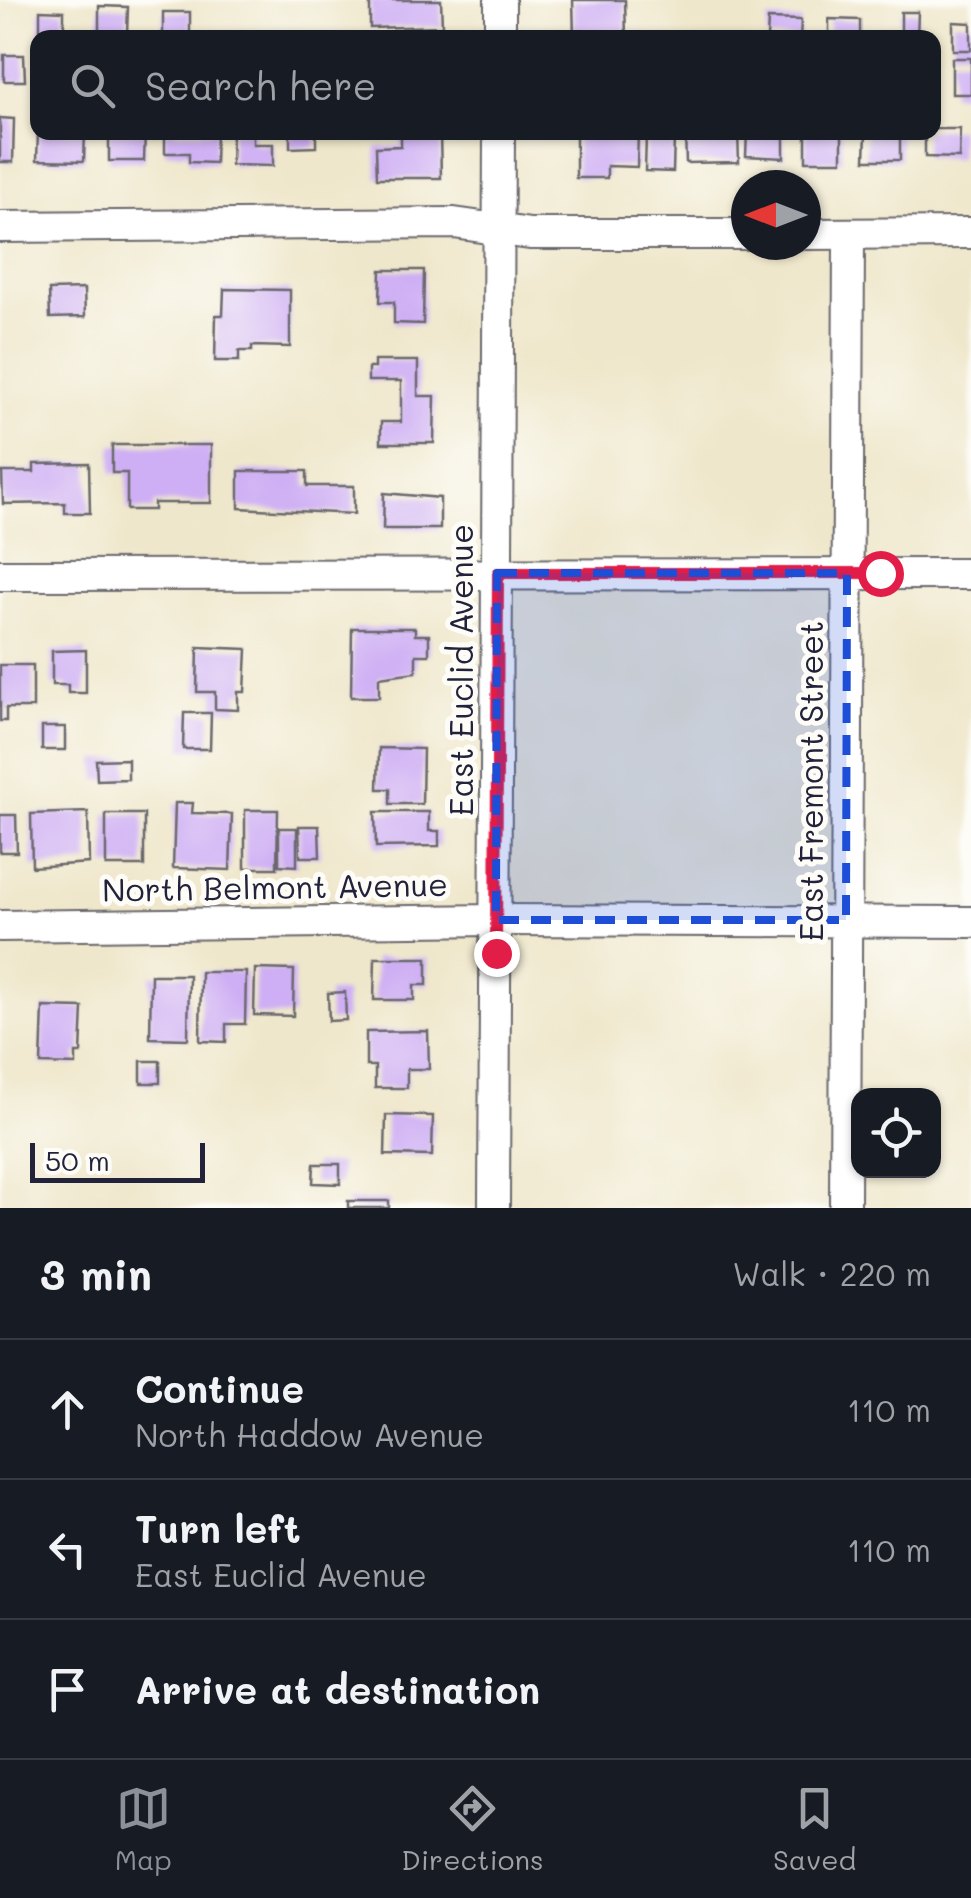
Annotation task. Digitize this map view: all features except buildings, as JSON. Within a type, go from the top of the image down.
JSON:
[{"type":"street","points":[[500,0],[500,30]]},
{"type":"street","name":"East Euclid Avenue","points":[[494,1208],[500,140]]},
{"type":"street","points":[[0,227],[454,223],[530,234],[731,234]]},
{"type":"street","points":[[821,234],[971,234]]},
{"type":"street","name":"East Fremont Street","points":[[845,1208],[849,234]]},
{"type":"street","points":[[0,574],[971,574]]},
{"type":"street","name":"North Belmont Avenue","points":[[0,926],[496,920],[971,922]]},
{"type":"highlighted area","points":[[497,573],[847,573],[846,920],[496,920]]},
{"type":"route","points":[[496,953],[498,573],[880,573]]}]
